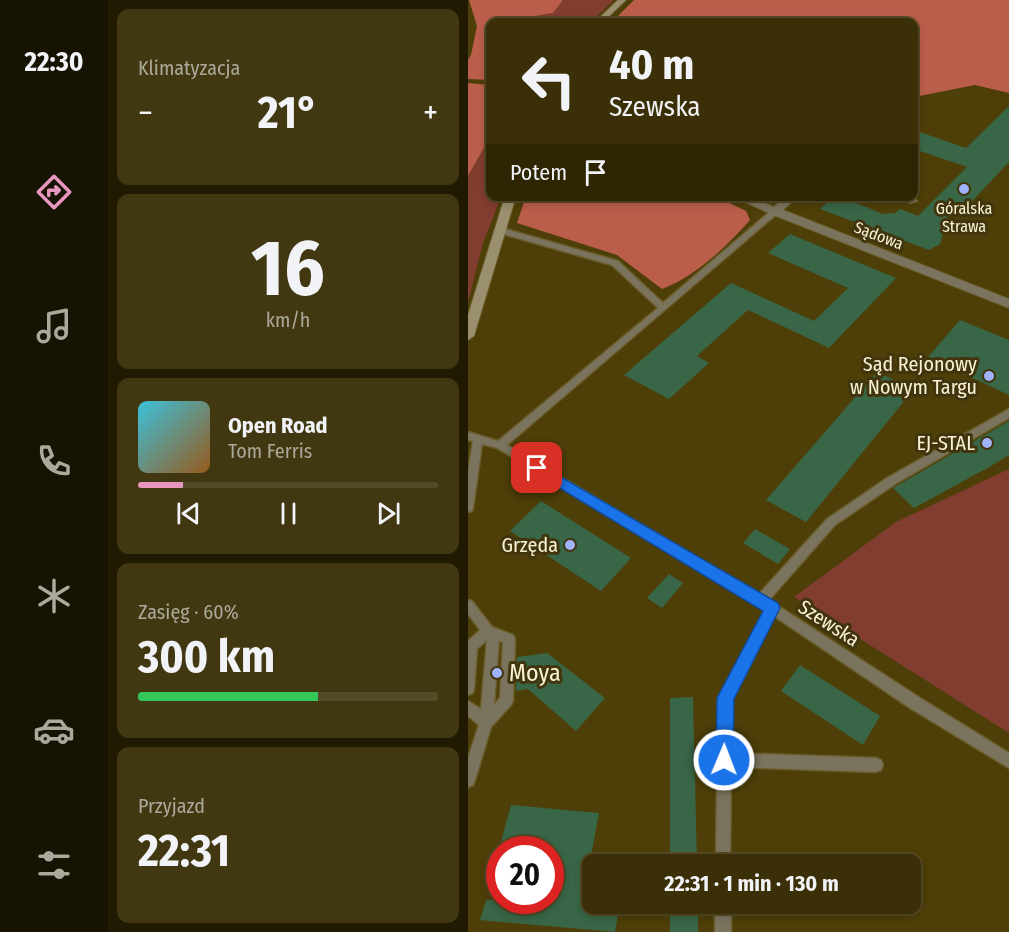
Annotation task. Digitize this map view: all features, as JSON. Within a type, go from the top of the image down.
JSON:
[{"type":"main road","points":[[604,18],[622,0]]},
{"type":"main road","points":[[468,336],[509,201]]},
{"type":"street","name":"Sądowa","points":[[749,201],[1009,304]]},
{"type":"street","points":[[775,212],[787,201]]},
{"type":"lane","points":[[500,446],[775,212]]},
{"type":"lane","points":[[499,230],[615,263],[663,308]]},
{"type":"lane","points":[[723,854],[725,698],[766,605],[831,522],[891,481],[1009,413]]},
{"type":"lane","points":[[468,508],[473,438]]},
{"type":"lane","name":"Szewska","points":[[473,438],[500,446],[766,605],[915,703],[1009,761]]},
{"type":"lane","points":[[468,605],[488,631],[510,641],[506,701],[486,723],[468,780]]},
{"type":"lane","points":[[468,689],[471,646],[488,631]]},
{"type":"lane","points":[[468,707],[486,723]]},
{"type":"lane","points":[[724,760],[876,765]]},
{"type":"lane","points":[[723,914],[723,932]]},
{"type":"shaded area","points":[[469,0],[563,0],[553,13],[524,18],[486,18],[486,80],[468,79],[468,60],[477,26]]},
{"type":"shaded area","points":[[563,0],[614,0],[595,18],[524,18],[553,13]]},
{"type":"shaded area","points":[[634,0],[1009,0],[1009,93],[975,85],[918,96],[918,18],[616,18]]},
{"type":"shaded area","points":[[468,83],[486,85],[486,144],[468,176]]},
{"type":"shaded area","points":[[486,144],[486,201],[499,201],[483,243],[468,302],[468,176]]},
{"type":"shaded area","points":[[524,201],[725,201],[746,211],[750,220],[721,250],[698,269],[662,289],[617,255],[517,223]]},
{"type":"shaded area","points":[[1009,469],[1009,733],[794,597],[896,522]]},
{"type":"building","points":[[1009,106],[1009,162],[957,217],[948,214],[940,244],[929,250],[820,209],[829,201],[851,201],[883,214],[895,213],[900,209],[918,216],[967,167],[918,150],[918,131],[966,148]]},
{"type":"building","points":[[790,234],[896,278],[829,348],[748,310],[697,356],[709,363],[669,399],[624,375],[731,283],[814,321],[848,288],[768,253]]},
{"type":"building","name":"Sąd Rejonowy w Nowym Targu","points":[[960,320],[1009,340],[1009,395],[928,357]]},
{"type":"building","points":[[877,372],[914,389],[806,522],[766,500]]},
{"type":"building","points":[[1009,421],[1009,455],[991,466],[914,508],[893,488]]},
{"type":"building","name":"Grzęda","points":[[541,501],[631,558],[601,591],[510,531]]},
{"type":"building","points":[[755,529],[790,549],[778,564],[743,543]]},
{"type":"building","points":[[669,574],[683,583],[662,608],[647,598]]},
{"type":"building","points":[[547,653],[605,698],[576,731],[528,689],[516,691],[517,657]]},
{"type":"building","points":[[800,665],[880,716],[863,745],[781,691]]},
{"type":"building","points":[[693,697],[697,854],[670,854],[670,698]]},
{"type":"building","points":[[511,805],[599,813],[591,854],[582,854],[582,914],[618,914],[615,932],[480,920],[486,900],[486,914],[564,914],[564,836],[503,836]]},
{"type":"building","points":[[670,914],[698,914],[698,932],[670,932]]},
{"type":"place","name":"Góralska Strawa","points":[[964,189]]},
{"type":"place","name":"Sąd Rejonowy w Nowym Targu","points":[[989,376]]},
{"type":"place","name":"EJ-STAL","points":[[987,443]]},
{"type":"place","name":"Grzęda","points":[[570,545]]},
{"type":"place","name":"Moya","points":[[497,673]]},
{"type":"route","points":[[537,468],[772,608],[725,698],[724,760]]}]
